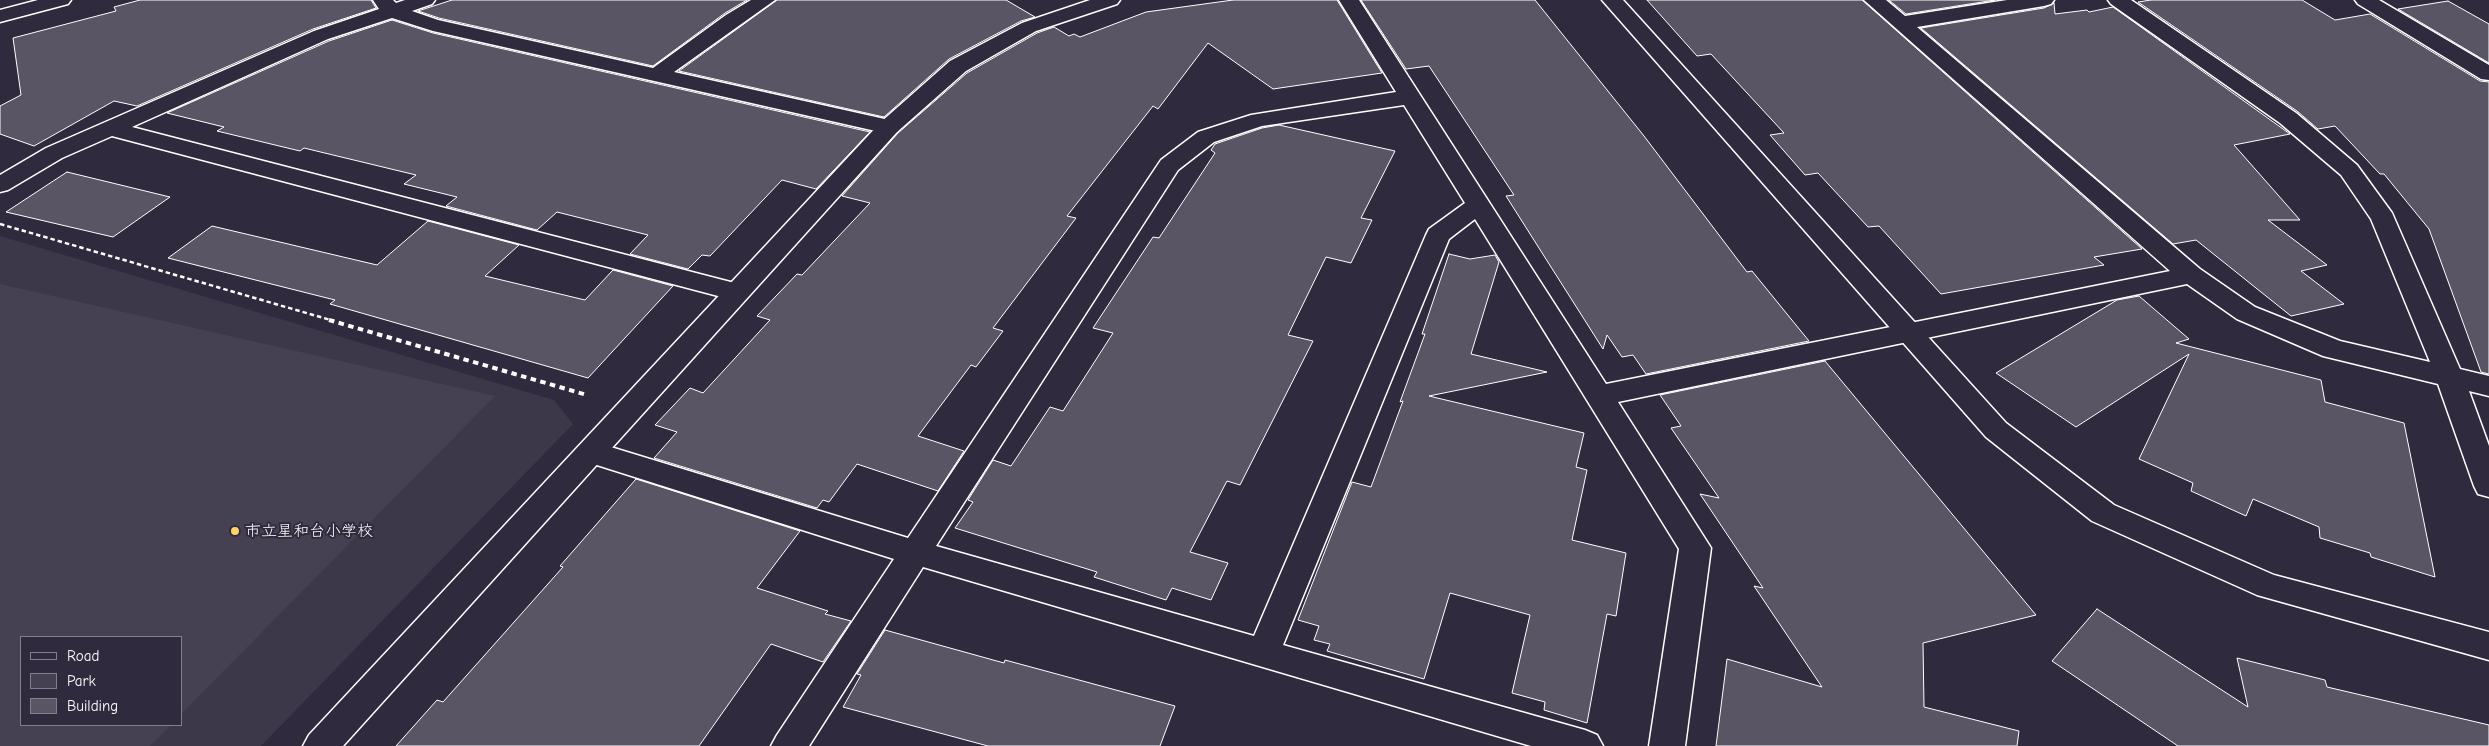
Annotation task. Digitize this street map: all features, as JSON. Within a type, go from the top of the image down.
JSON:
[{"type":"street","points":[[0,16],[61,0]]},
{"type":"street","points":[[0,185],[54,154],[387,5],[425,0]]},
{"type":"street","points":[[657,75],[733,19],[765,0]]},
{"type":"street","points":[[321,746],[889,127],[958,66],[1029,27],[1104,0]]},
{"type":"street","points":[[1349,0],[1695,548],[1667,746]]},
{"type":"street","points":[[1612,0],[1996,430],[2103,514],[2268,586],[2489,646]]},
{"type":"street","points":[[1874,0],[2191,275],[2246,313],[2333,349],[2489,386]]},
{"type":"street","points":[[1902,23],[2044,0]]},
{"type":"street","points":[[2118,0],[2288,118],[2349,170],[2383,218],[2450,378],[2489,486]]},
{"type":"street","points":[[2365,0],[2489,74]]},
{"type":"street","points":[[387,5],[433,25],[889,127]]},
{"type":"street","points":[[789,746],[1169,165],[1206,137],[1259,120],[1410,97]]},
{"type":"street","points":[[110,128],[737,292]]},
{"type":"street","points":[[1263,653],[1438,235],[1478,205]]},
{"type":"street","points":[[1599,396],[2191,275]]},
{"type":"street","points":[[590,452],[916,553],[1585,746]]},
{"type":"path","points":[[0,224],[631,408]]},
{"type":"shaded area","name":"市立星和台小学校","points":[[0,236],[554,400],[573,424],[261,746],[0,746]]},
{"type":"green space","name":"市立星和台小学校","points":[[0,284],[495,396],[182,713],[182,636],[20,636],[20,726],[170,726],[150,746],[0,746]]},
{"type":"building","points":[[140,0],[371,0],[376,8],[313,29],[137,106],[114,101],[34,146],[0,134],[0,106],[21,95],[13,38],[116,11],[114,7]]},
{"type":"building","points":[[452,0],[747,0],[725,13],[653,66],[439,18],[418,11]]},
{"type":"building","points":[[777,0],[1006,0],[1035,17],[1021,21],[949,59],[884,117],[679,71]]},
{"type":"building","points":[[1233,0],[1337,0],[1382,73],[1273,89],[1208,43],[1158,109],[1153,106],[1067,216],[1076,218],[993,328],[1003,331],[976,367],[971,365],[918,436],[964,451],[938,491],[857,464],[829,502],[823,500],[817,508],[654,458],[677,432],[655,425],[690,388],[703,393],[770,320],[757,316],[797,274],[802,275],[870,203],[842,196],[898,133],[967,73],[1037,33],[1054,27],[1069,36],[1074,34],[1080,37],[1146,12]]},
{"type":"building","points":[[1361,0],[1535,0],[1644,136],[1747,272],[1752,271],[1809,341],[1646,374],[1633,355],[1622,357],[1607,335],[1603,349],[1506,196],[1514,195],[1429,66],[1406,69]]},
{"type":"building","points":[[1647,0],[1862,0],[2142,249],[2094,257],[2104,265],[1941,294],[1879,226],[1868,227],[1818,173],[1805,175],[1770,135],[1784,133],[1711,54],[1697,56]]},
{"type":"building","points":[[1889,0],[1995,0],[1906,14]]},
{"type":"building","points":[[2151,0],[2302,0],[2335,20],[2370,14],[2480,81],[2489,82],[2489,374],[2481,372],[2429,229],[2384,174],[2380,174],[2335,126],[2318,129],[2297,111],[2138,2]]},
{"type":"building","points":[[2448,1],[2489,24],[2489,63],[2398,9]]},
{"type":"building","points":[[2054,3],[2055,14],[2087,10],[2089,12],[2113,7],[2290,134],[2234,145],[2300,220],[2268,220],[2327,265],[2301,271],[2344,304],[2291,316],[2196,240],[2173,244],[1921,28],[2044,8]]},
{"type":"building","points":[[392,20],[433,33],[870,132],[816,189],[782,180],[710,256],[702,255],[688,269],[630,254],[648,235],[557,212],[537,230],[446,206],[457,197],[404,184],[416,175],[304,148],[300,151],[217,131],[224,127],[167,113],[329,41]]},
{"type":"building","points":[[1279,125],[1395,151],[1361,218],[1372,220],[1351,263],[1326,257],[1288,335],[1313,341],[1240,485],[1227,481],[1190,552],[1228,563],[1211,600],[1172,588],[1166,600],[1094,577],[1097,572],[955,528],[973,502],[968,500],[993,460],[1011,466],[1050,407],[1063,411],[1113,333],[1093,328],[1153,237],[1159,238],[1215,153],[1211,150],[1215,144],[1262,128]]},
{"type":"building","points":[[67,172],[170,197],[113,237],[6,212]]},
{"type":"building","points":[[428,221],[519,245],[485,276],[585,300],[613,270],[673,286],[588,378],[330,304],[335,300],[168,258],[212,226],[377,265]]},
{"type":"building","points":[[1449,254],[1470,259],[1495,255],[1499,262],[1471,354],[1547,372],[1429,396],[1584,433],[1576,467],[1587,470],[1572,540],[1626,553],[1616,616],[1607,614],[1587,723],[1544,710],[1545,702],[1512,693],[1530,615],[1450,593],[1424,679],[1327,651],[1330,644],[1314,640],[1319,626],[1298,620],[1352,482],[1371,487],[1403,401],[1400,402],[1425,334],[1422,334]]},
{"type":"building","points":[[2139,296],[2189,339],[2176,343],[2321,380],[2325,402],[2404,423],[2435,577],[2371,557],[2370,553],[2320,538],[2319,527],[2253,499],[2246,516],[2191,491],[2193,483],[2139,459],[2189,354],[2076,427],[1996,373],[2117,300]]},
{"type":"building","points":[[1825,361],[2036,615],[1923,643],[1924,707],[2019,731],[2017,746],[1716,746],[1727,659],[1822,687],[1754,586],[1763,588],[1700,494],[1719,498],[1671,428],[1681,426],[1660,395]]},
{"type":"building","points":[[636,479],[800,531],[757,588],[828,611],[825,614],[851,621],[823,662],[771,644],[699,746],[396,746],[437,700],[443,702],[563,567],[560,566]]},
{"type":"building","points":[[2097,609],[2248,707],[2237,658],[2325,680],[2327,687],[2489,725],[2489,746],[2178,746],[2052,661]]},
{"type":"building","points":[[885,630],[1004,663],[1005,660],[1175,706],[1160,746],[988,746],[843,707],[861,675],[857,674]]},
{"type":"place","name":"市立星和台小学校","points":[[235,531]]}]
